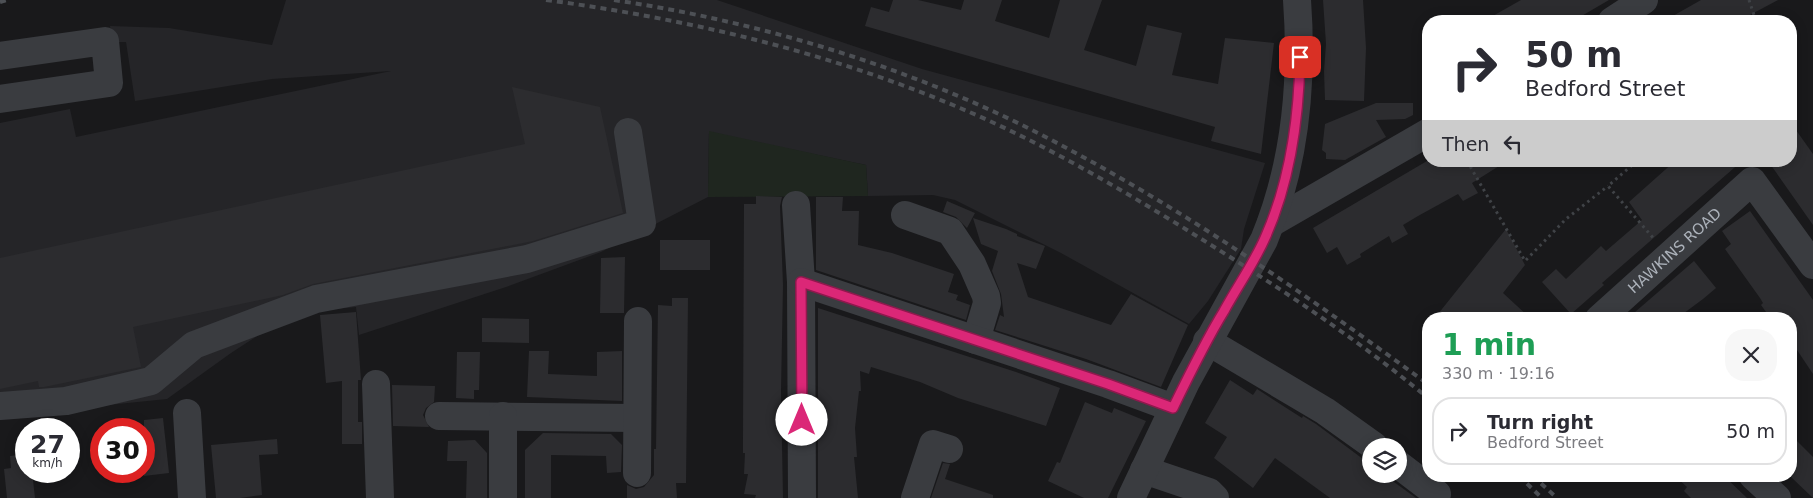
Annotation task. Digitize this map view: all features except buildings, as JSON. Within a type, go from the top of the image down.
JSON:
[{"type":"street","points":[[1131,498],[1207,341],[1264,240],[1271,223],[1286,174],[1297,111],[1300,37],[1297,0]]},
{"type":"street","points":[[1621,15],[1644,0]]},
{"type":"street","points":[[0,56],[105,41],[109,83],[0,99]]},
{"type":"street","points":[[0,406],[66,401],[151,381],[194,346],[316,299],[527,259],[642,223],[628,132]]},
{"type":"street","points":[[1271,223],[1422,136]]},
{"type":"street","name":"HAWKINS ROAD","points":[[1607,312],[1752,181],[1813,265]]},
{"type":"street","points":[[796,206],[801,282],[802,498]]},
{"type":"street","points":[[905,215],[950,231],[972,264],[986,296],[987,303],[976,340]]},
{"type":"street","points":[[801,282],[1173,408]]},
{"type":"street","points":[[637,473],[638,321]]},
{"type":"street","points":[[1207,341],[1325,411],[1363,438]]},
{"type":"street","points":[[376,384],[380,498]]},
{"type":"street","points":[[187,413],[192,498]]},
{"type":"street","points":[[439,416],[637,418]]},
{"type":"street","points":[[503,416],[503,498]]},
{"type":"street","points":[[915,498],[933,444],[949,449]]},
{"type":"street","points":[[1144,470],[1209,492],[1215,498]]},
{"type":"street","points":[[1407,471],[1437,494],[1434,498]]},
{"type":"street","points":[[1760,482],[1777,498]]},
{"type":"path","points":[[1749,0],[1754,15]]},
{"type":"path","points":[[1470,167],[1525,261],[1566,219],[1608,186],[1627,167]]},
{"type":"path","points":[[1608,186],[1668,257]]},
{"type":"shaded area","points":[[286,0],[717,0],[922,69],[1265,163],[1244,229],[1241,249],[1208,301],[1189,324],[1061,253],[955,200],[933,195],[868,196],[866,165],[709,132],[708,197],[601,252],[506,287],[359,335],[356,307],[315,311],[265,331],[167,399],[0,416],[0,123],[70,109],[76,137],[391,71],[272,79],[135,101],[126,42],[113,42],[110,26],[169,28],[272,45]]},
{"type":"shaded area","points":[[709,131],[866,165],[868,196],[708,197]]},
{"type":"railway","points":[[0,2],[7,0]]},
{"type":"railway","points":[[546,0],[652,17],[757,40],[860,70],[993,122],[1057,154],[1239,263],[1295,299],[1350,338],[1422,393]]},
{"type":"railway","points":[[614,0],[719,20],[772,32],[824,47],[926,83],[1024,126],[1130,183],[1232,247],[1282,280],[1422,380]]},
{"type":"railway","points":[[1525,482],[1542,498]]},
{"type":"railway","points":[[1540,482],[1557,498]]},
{"type":"route","points":[[802,420],[801,282],[1108,384],[1173,408],[1217,322],[1264,240],[1271,223],[1286,174],[1292,145],[1297,111],[1300,57]]}]
